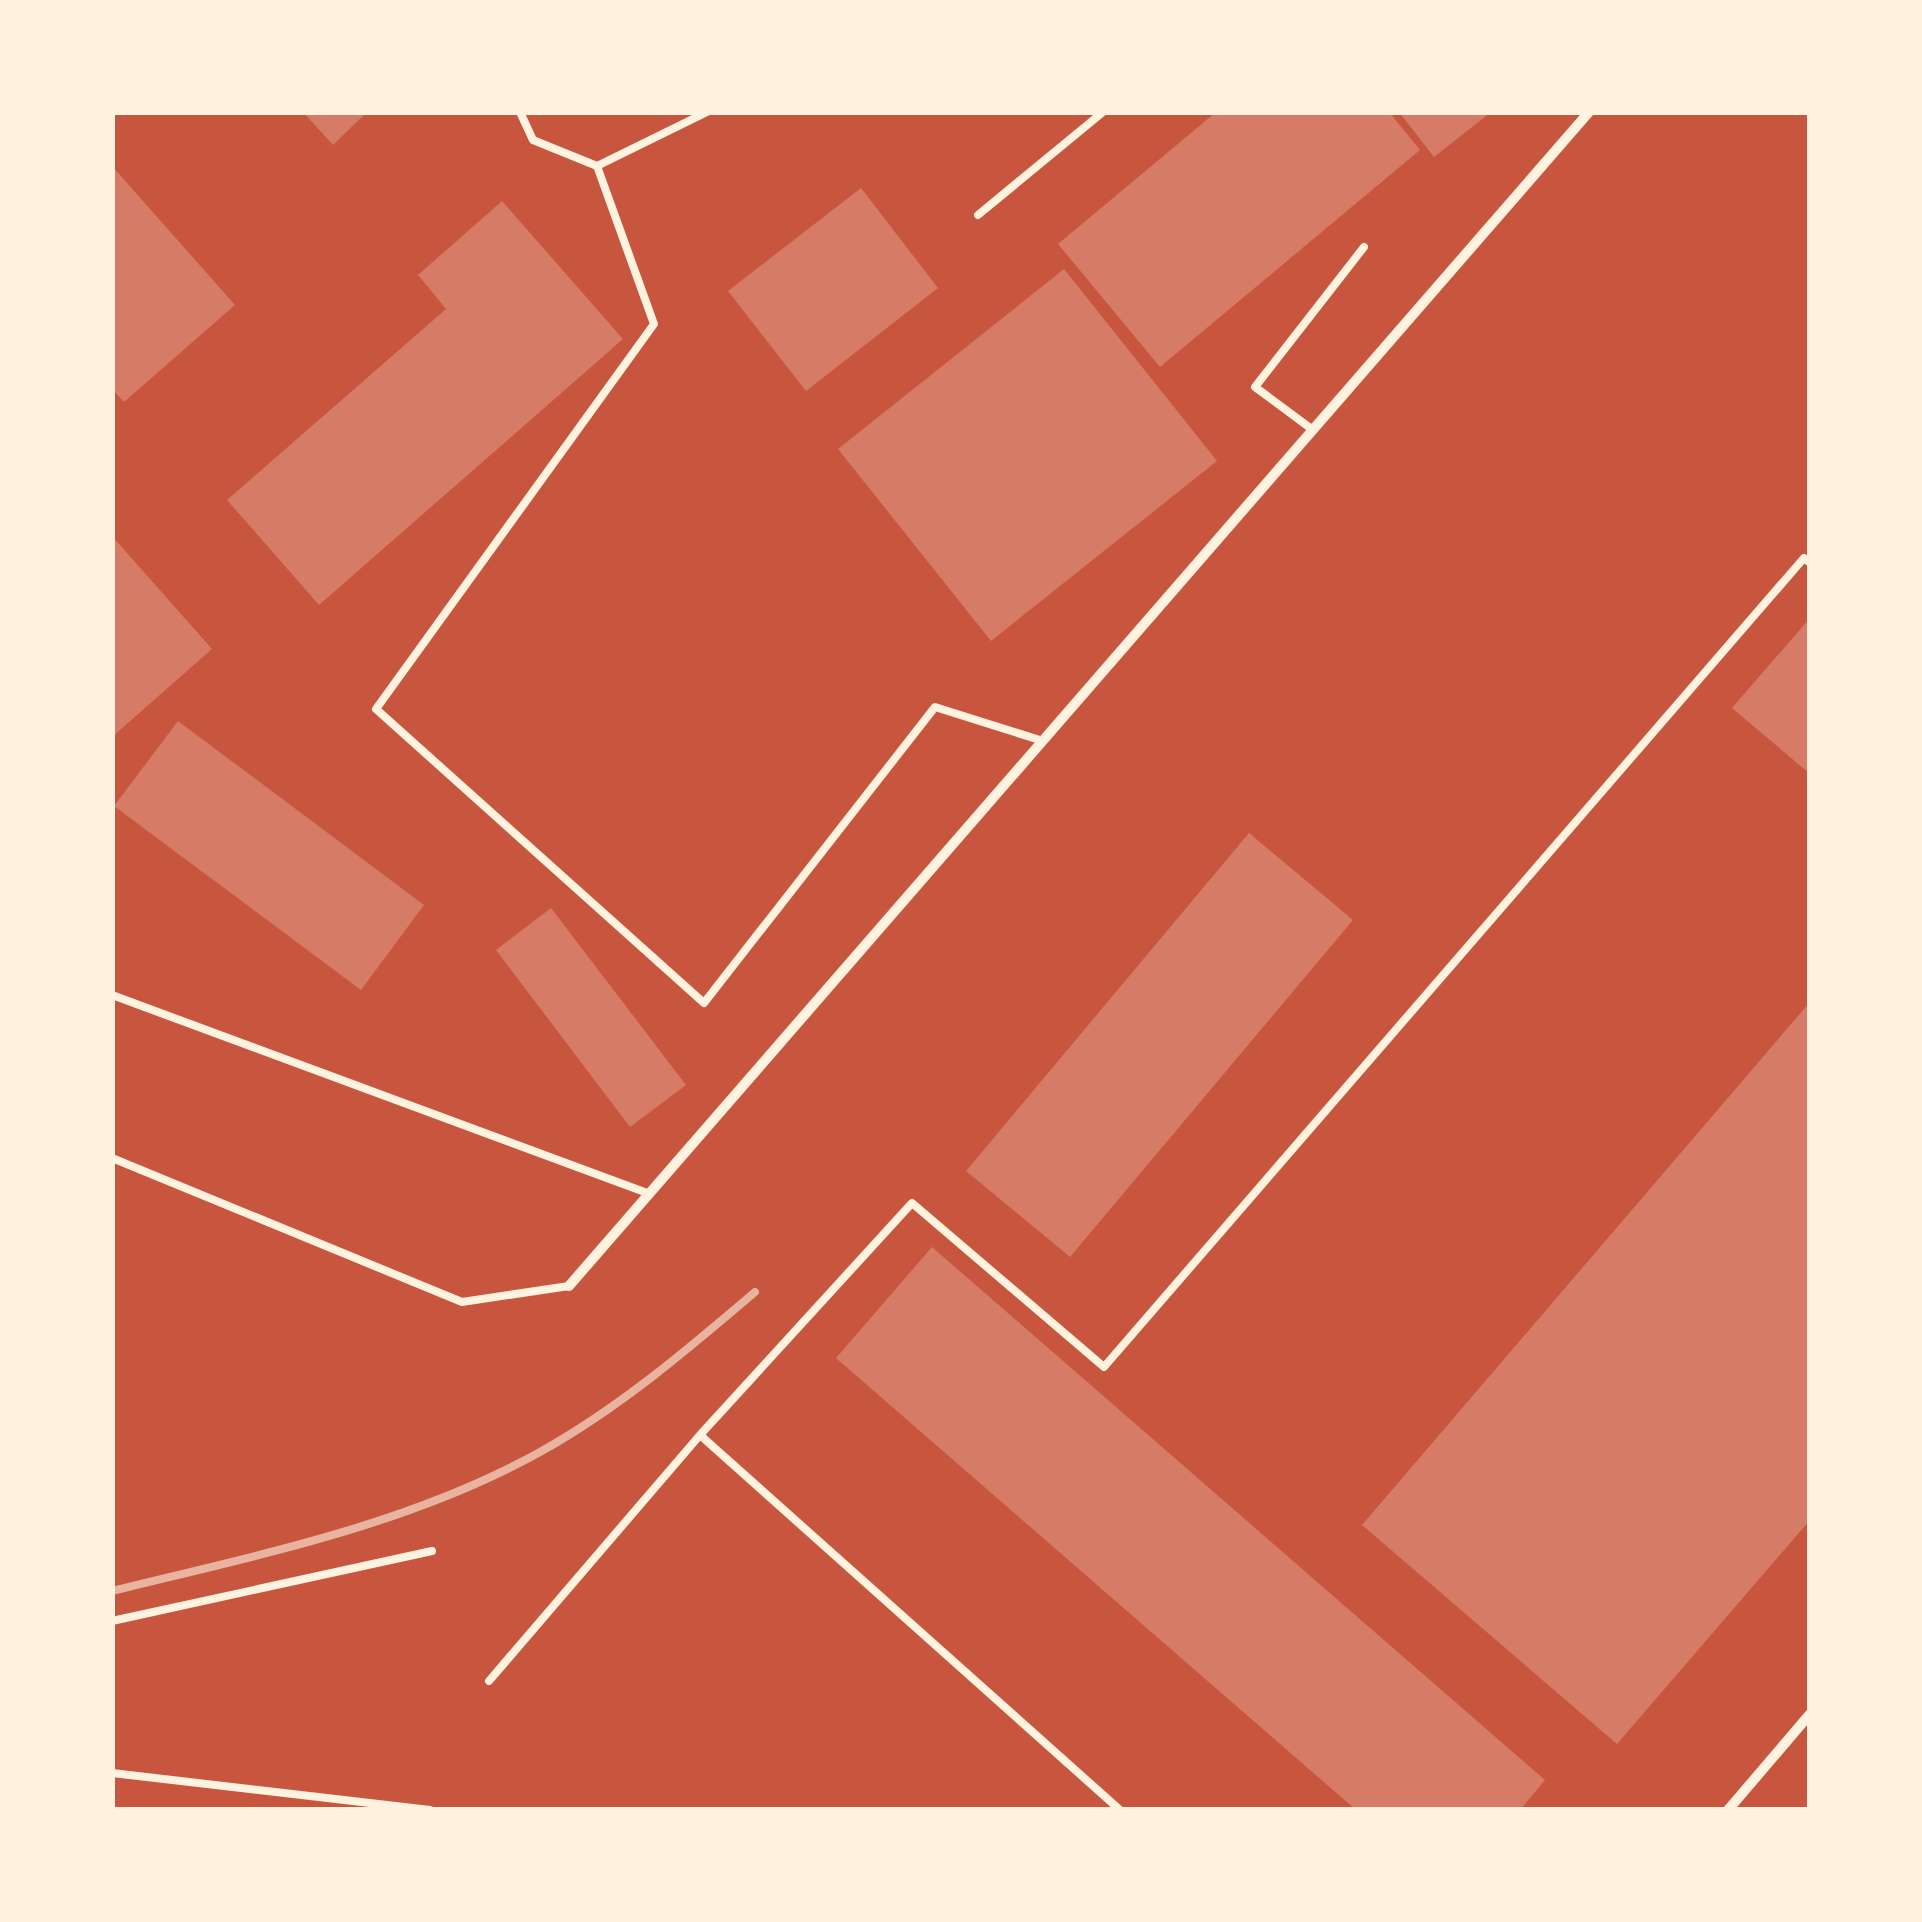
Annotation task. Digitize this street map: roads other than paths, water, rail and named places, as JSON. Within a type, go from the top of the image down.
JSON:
[{"type":"street","points":[[570,1286],[1588,112]]},
{"type":"street","points":[[1728,1810],[1810,1714]]},
{"type":"lane","points":[[520,112],[534,140],[598,166],[654,324],[376,708],[704,1003],[936,707],[1043,741]]},
{"type":"lane","points":[[598,166],[707,112]]},
{"type":"lane","points":[[978,215],[1102,112]]},
{"type":"lane","points":[[1313,430],[1255,387],[1364,247]]},
{"type":"lane","points":[[489,1681],[700,1435],[912,1203],[1104,1366],[1804,558],[1810,563]]},
{"type":"lane","points":[[112,995],[650,1194]]},
{"type":"lane","points":[[112,1158],[462,1302],[570,1286]]},
{"type":"lane","points":[[700,1435],[1120,1810]]},
{"type":"lane","points":[[112,1621],[432,1551]]},
{"type":"lane","points":[[112,1773],[430,1810]]},
{"type":"railway","points":[[112,1591],[385,1519],[490,1477],[597,1417],[678,1357],[755,1292]]}]
